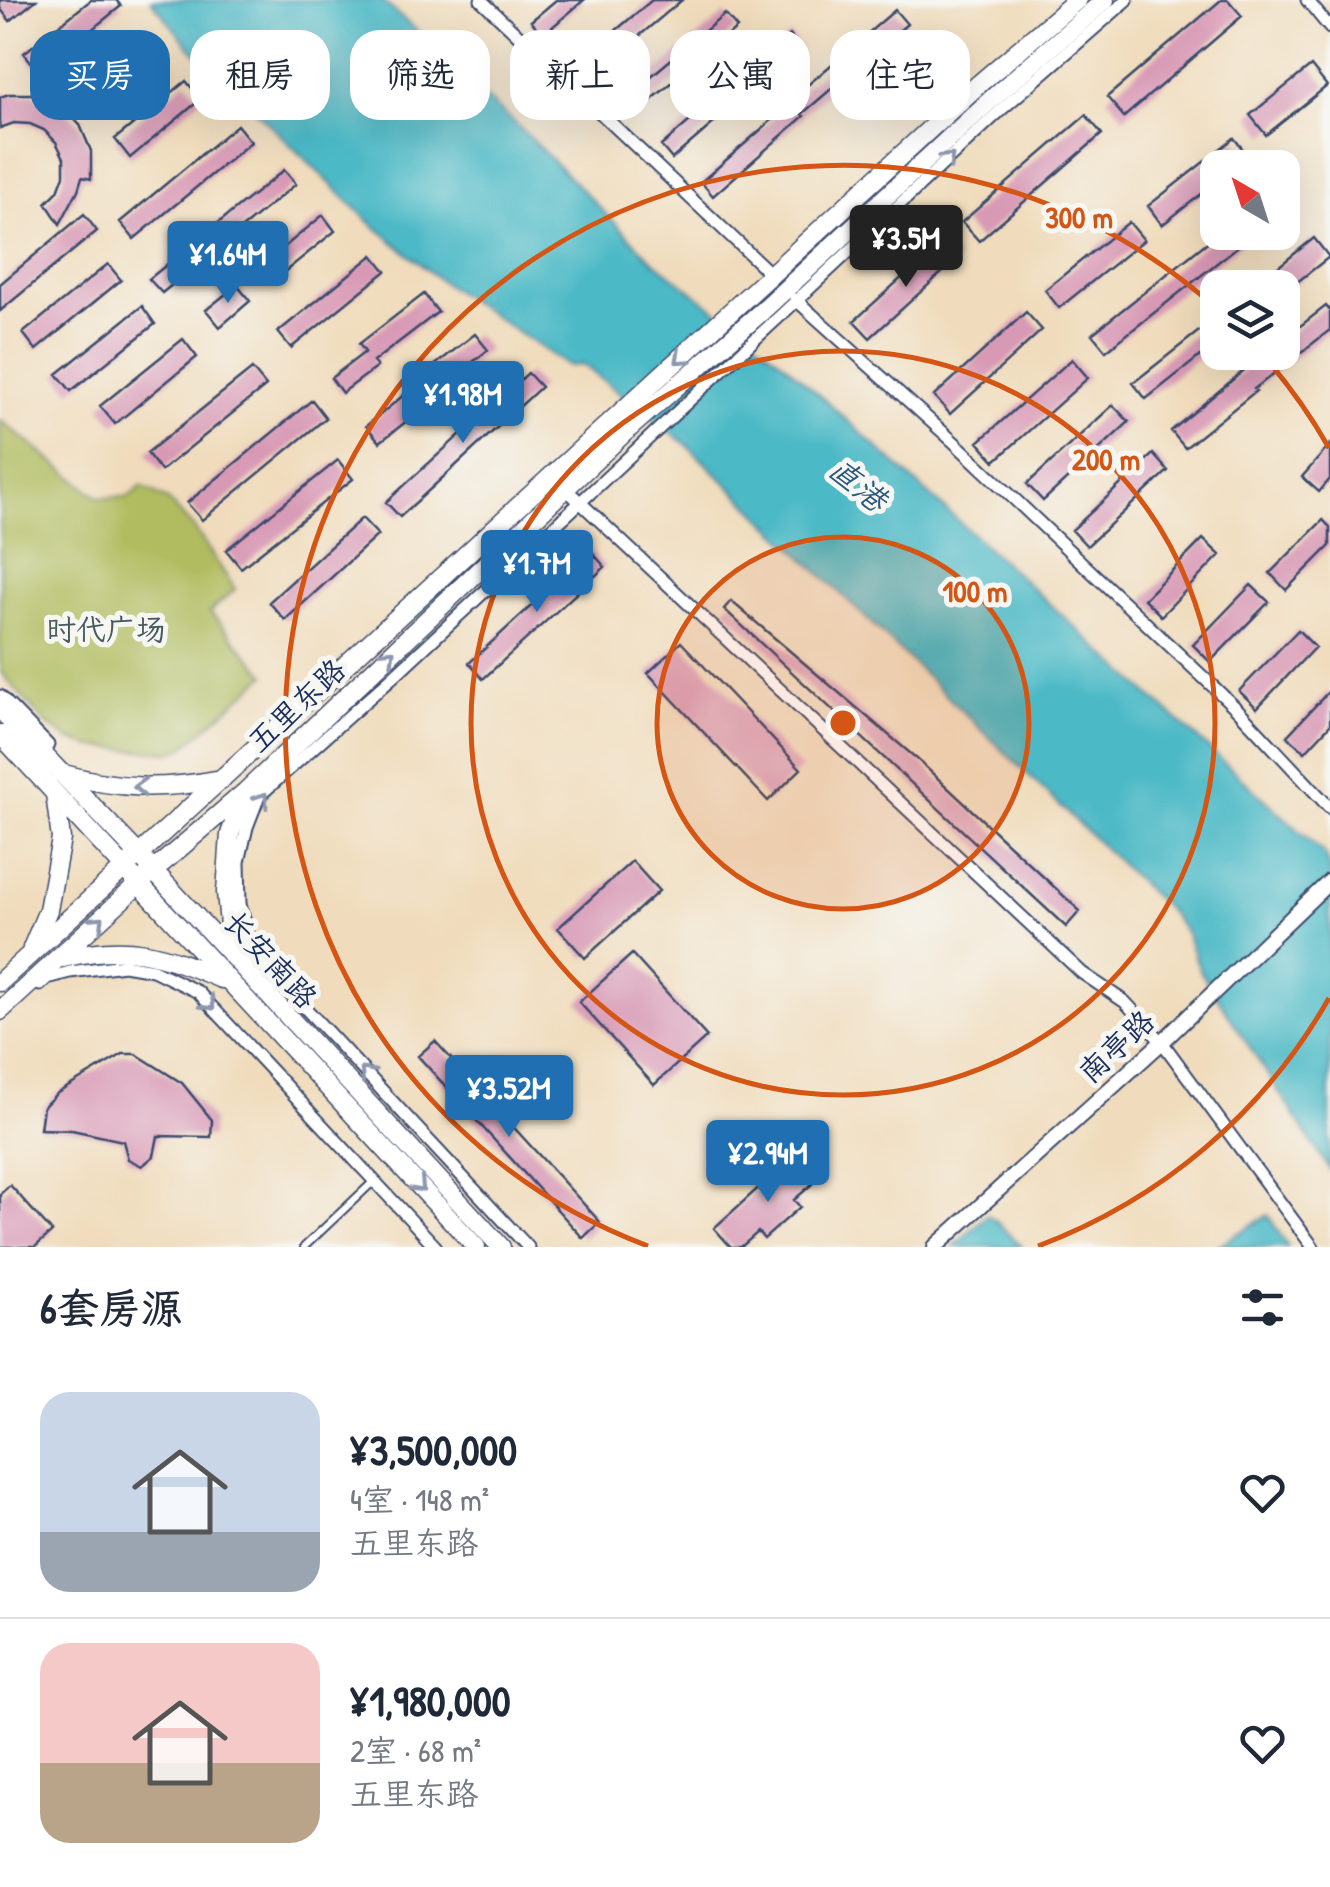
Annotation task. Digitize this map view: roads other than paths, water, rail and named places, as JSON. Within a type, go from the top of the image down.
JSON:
[{"type":"main road","points":[[785,288],[980,83],[1076,0]]},
{"type":"main road","points":[[785,288],[1105,0]]},
{"type":"main road","name":"五里东路","points":[[0,982],[222,778],[558,482],[625,433],[785,288]]},
{"type":"main road","name":"五里东路","points":[[0,1011],[245,792],[558,482]]},
{"type":"main road","name":"长安南路","points":[[0,709],[140,856],[238,978],[476,1247]]},
{"type":"main road","name":"长安南路","points":[[0,734],[138,885],[238,978],[501,1247]]},
{"type":"main road","points":[[59,772],[106,785],[130,787],[188,785],[222,778]]},
{"type":"main road","points":[[57,960],[106,950],[147,952],[238,978],[226,892],[230,834],[245,792]]},
{"type":"main road","points":[[28,956],[48,910],[56,870],[61,839],[55,794]]},
{"type":"street","points":[[481,0],[1238,710],[1330,808]]},
{"type":"street","points":[[785,288],[1003,108],[1126,0]]},
{"type":"street","points":[[1308,0],[1330,28]]},
{"type":"street","points":[[528,1247],[253,952],[240,904],[239,862],[259,796],[580,503],[625,433]]},
{"type":"street","points":[[558,482],[1082,973],[1126,1002],[1162,1042],[1312,1247]]},
{"type":"street","points":[[0,696],[48,745]]},
{"type":"street","name":"南亭路","points":[[936,1247],[1162,1042],[1330,881]]},
{"type":"street","points":[[0,1022],[47,978],[70,972],[124,965],[153,970],[198,992],[436,1247]]},
{"type":"lane","points":[[304,1247],[374,1182]]},
{"type":"water","name":"直港","points":[[151,0],[381,0],[416,30],[350,30],[350,120],[490,120],[490,102],[652,260],[783,362],[1325,854],[1330,868],[1330,1170],[1200,971],[1186,933],[1168,910],[686,444],[583,365],[569,366],[442,282],[372,224],[265,120],[330,120],[330,30],[190,30],[190,47]]},
{"type":"water","points":[[987,1215],[1021,1247],[953,1247]]},
{"type":"water","points":[[1268,1215],[1288,1247],[1216,1247]]},
{"type":"park label","name":"时代广场","points":[[106,629]]}]
